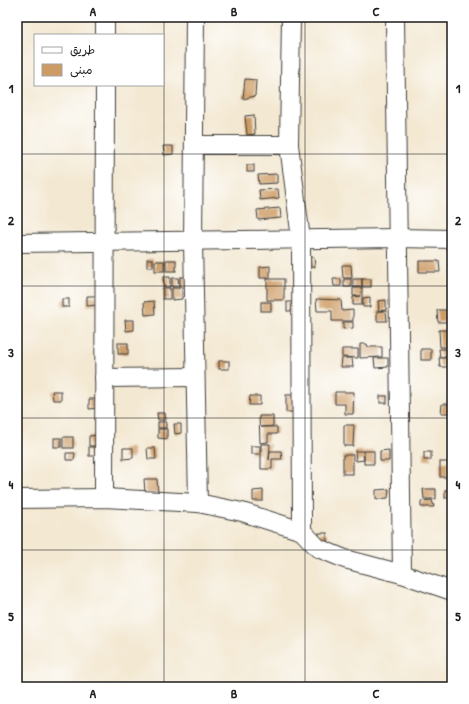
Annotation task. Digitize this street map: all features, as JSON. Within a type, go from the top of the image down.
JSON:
[{"type":"street","points":[[105,17],[105,34]]},
{"type":"street","points":[[195,17],[193,241],[198,503]]},
{"type":"street","points":[[291,17],[289,145],[300,239],[302,531]]},
{"type":"street","points":[[395,17],[402,574]]},
{"type":"street","points":[[104,498],[105,86]]},
{"type":"street","points":[[194,145],[289,145]]},
{"type":"street","points":[[17,243],[397,238],[452,239]]},
{"type":"street","points":[[104,378],[196,377]]},
{"type":"street","points":[[17,499],[104,498],[198,503],[242,512],[302,531],[318,548],[345,559],[402,574],[452,591]]},
{"type":"building","points":[[245,79],[256,80],[255,96],[243,99]]},
{"type":"building","points":[[254,115],[255,134],[247,135],[245,116]]},
{"type":"building","points":[[163,146],[173,146],[173,154],[164,155]]},
{"type":"building","points":[[247,165],[254,165],[254,172],[247,172]]},
{"type":"building","points":[[277,174],[277,183],[259,184],[258,175]]},
{"type":"building","points":[[278,189],[279,198],[260,200],[259,190]]},
{"type":"building","points":[[280,208],[281,218],[258,220],[257,210]]},
{"type":"building","points":[[307,257],[314,257],[315,267],[307,267]]},
{"type":"building","points":[[147,259],[153,259],[153,267],[147,267]]},
{"type":"building","points":[[166,260],[176,260],[176,271],[166,271]]},
{"type":"building","points":[[155,261],[164,261],[164,271],[155,271]]},
{"type":"building","points":[[419,261],[439,261],[440,272],[419,272]]},
{"type":"building","points":[[342,265],[351,265],[352,278],[343,278]]},
{"type":"building","points":[[270,266],[270,278],[260,278],[260,267]]},
{"type":"building","points":[[163,277],[170,277],[170,287],[164,287]]},
{"type":"building","points":[[180,277],[189,277],[190,287],[182,287],[182,299],[172,300],[172,288],[180,288]]},
{"type":"building","points":[[172,278],[178,278],[179,287],[172,287]]},
{"type":"building","points":[[267,279],[284,279],[284,300],[267,300]]},
{"type":"building","points":[[333,279],[341,279],[341,286],[334,286]]},
{"type":"building","points":[[344,279],[351,279],[351,287],[344,287]]},
{"type":"building","points":[[353,279],[362,279],[362,287],[353,287]]},
{"type":"building","points":[[362,279],[371,279],[371,287],[362,287]]},
{"type":"building","points":[[163,288],[170,288],[170,299],[163,299]]},
{"type":"building","points":[[353,288],[362,288],[362,305],[353,305],[353,297],[360,296],[353,296]]},
{"type":"building","points":[[87,296],[97,296],[97,305],[87,306]]},
{"type":"building","points":[[370,297],[370,307],[363,307],[363,298]]},
{"type":"building","points":[[62,299],[69,299],[69,307],[62,307]]},
{"type":"building","points":[[316,299],[341,300],[342,311],[353,310],[353,321],[332,321],[332,311],[317,311]]},
{"type":"building","points":[[386,300],[386,310],[379,311],[378,301]]},
{"type":"building","points":[[154,301],[155,314],[145,315],[144,302]]},
{"type":"building","points":[[261,302],[271,302],[271,311],[261,311]]},
{"type":"building","points":[[287,302],[296,302],[296,311],[287,311]]},
{"type":"building","points":[[437,310],[448,310],[449,320],[449,310],[452,310],[452,328],[449,328],[449,322],[438,322]]},
{"type":"building","points":[[377,311],[386,311],[387,321],[377,321]]},
{"type":"building","points":[[125,320],[134,320],[134,330],[126,331]]},
{"type":"building","points":[[343,322],[353,322],[353,328],[343,329]]},
{"type":"building","points":[[439,330],[449,330],[449,347],[440,347]]},
{"type":"building","points":[[118,343],[128,343],[128,354],[118,354]]},
{"type":"building","points":[[360,344],[367,344],[368,347],[382,347],[382,357],[360,358]]},
{"type":"building","points":[[342,349],[358,349],[358,358],[342,357]]},
{"type":"building","points":[[421,349],[431,349],[431,360],[421,360]]},
{"type":"building","points":[[439,349],[449,349],[449,357],[440,357]]},
{"type":"building","points":[[342,358],[352,358],[353,367],[341,367]]},
{"type":"building","points":[[374,358],[388,358],[388,367],[375,368]]},
{"type":"building","points":[[439,358],[449,358],[449,367],[440,367]]},
{"type":"building","points":[[219,361],[229,361],[229,369],[219,369]]},
{"type":"building","points":[[52,391],[61,391],[61,400],[53,400]]},
{"type":"building","points":[[335,392],[354,392],[353,414],[345,414],[345,404],[335,404]]},
{"type":"building","points":[[286,395],[295,395],[295,412],[286,412]]},
{"type":"building","points":[[250,396],[260,396],[260,405],[249,405]]},
{"type":"building","points":[[380,396],[387,396],[387,403],[380,403]]},
{"type":"building","points":[[89,399],[99,399],[99,408],[89,409]]},
{"type":"building","points":[[442,404],[449,404],[449,413],[441,413]]},
{"type":"building","points":[[157,413],[165,413],[166,420],[158,420]]},
{"type":"building","points":[[259,416],[273,416],[273,426],[261,427],[277,427],[277,434],[268,434],[268,442],[260,443]]},
{"type":"building","points":[[158,422],[166,422],[166,428],[158,428]]},
{"type":"building","points":[[174,424],[181,424],[181,433],[175,434]]},
{"type":"building","points":[[344,425],[354,425],[353,446],[344,446]]},
{"type":"building","points":[[158,429],[167,429],[167,439],[158,438]]},
{"type":"building","points":[[99,435],[99,446],[89,446],[89,436]]},
{"type":"building","points":[[63,437],[73,437],[73,448],[63,448]]},
{"type":"building","points":[[54,438],[61,438],[61,447],[54,447]]},
{"type":"building","points":[[261,444],[270,444],[269,460],[270,451],[281,451],[282,459],[272,459],[272,469],[261,469]]},
{"type":"building","points":[[251,446],[260,446],[260,454],[251,454]]},
{"type":"building","points":[[89,447],[99,447],[99,456],[89,456]]},
{"type":"building","points":[[123,448],[133,448],[133,458],[123,459]]},
{"type":"building","points":[[147,448],[155,448],[156,459],[148,459]]},
{"type":"building","points":[[389,450],[389,461],[380,461],[380,451]]},
{"type":"building","points":[[355,451],[363,451],[364,460],[356,461]]},
{"type":"building","points":[[364,451],[374,451],[374,464],[364,464]]},
{"type":"building","points":[[424,452],[431,452],[431,460],[424,460]]},
{"type":"building","points":[[66,453],[75,453],[74,460],[66,460]]},
{"type":"building","points":[[343,455],[353,455],[353,474],[343,474]]},
{"type":"building","points":[[440,462],[448,462],[448,477],[440,477]]},
{"type":"building","points":[[144,479],[157,479],[158,493],[145,493]]},
{"type":"building","points":[[389,489],[388,498],[376,499],[376,490]]},
{"type":"building","points":[[423,489],[436,489],[436,499],[424,499]]},
{"type":"building","points":[[263,490],[263,501],[253,501],[253,491]]},
{"type":"building","points":[[445,490],[452,490],[452,498],[445,498]]},
{"type":"building","points":[[432,500],[434,507],[421,507],[421,501]]},
{"type":"building","points":[[319,533],[327,533],[327,543],[319,543]]}]
